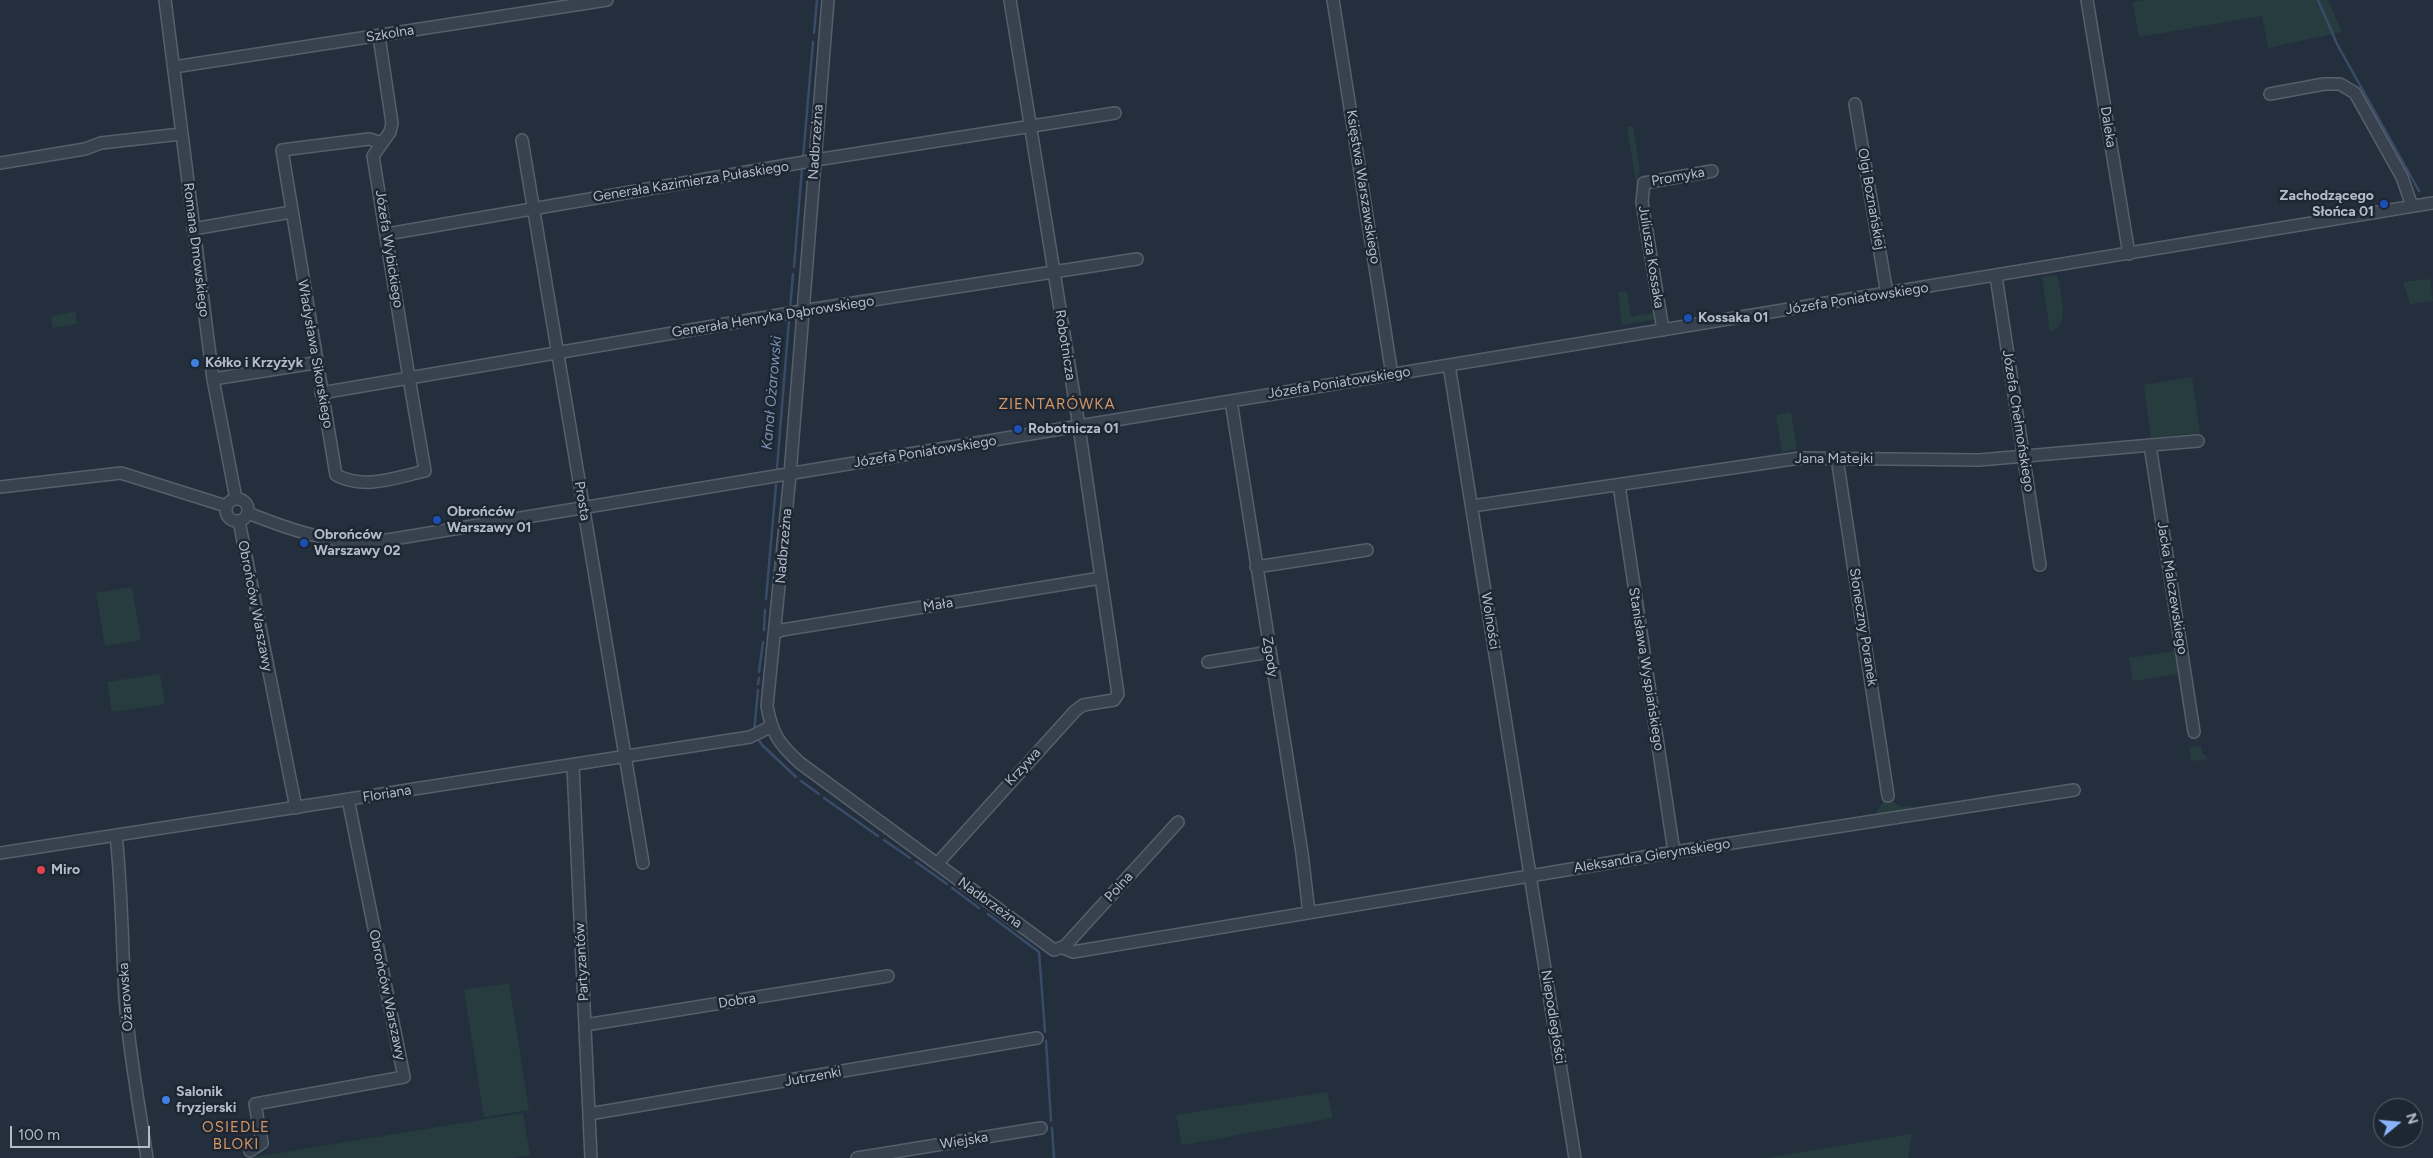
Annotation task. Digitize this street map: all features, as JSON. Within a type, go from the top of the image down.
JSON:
[{"type":"street","name":"Romana Dmowskiego","points":[[165,0],[193,229],[231,503]]},
{"type":"street","points":[[526,0],[528,12]]},
{"type":"street","name":"Szkolna","points":[[174,67],[607,0]]},
{"type":"street","name":"Nadbrzeżna","points":[[828,0],[790,475],[767,706],[760,732],[784,748],[800,763],[937,864],[1060,949]]},
{"type":"street","name":"Robotnicza","points":[[1010,0],[1079,426],[1118,690]]},
{"type":"street","name":"Księstwa Warszawskiego","points":[[1333,0],[1392,375]]},
{"type":"street","name":"Daleka","points":[[2087,0],[2129,254]]},
{"type":"street","name":"Józefa Wybickiego","points":[[379,36],[392,123],[390,132],[373,156],[410,378]]},
{"type":"street","points":[[2270,94],[2324,84],[2340,84],[2354,93],[2402,177],[2412,206]]},
{"type":"street","name":"Olgi Boznańskiej","points":[[1855,104],[1887,294]]},
{"type":"street","name":"Generała Kazimierza Pułaskiego","points":[[386,234],[533,207],[815,160],[1115,113]]},
{"type":"street","points":[[0,163],[85,149],[101,143],[181,134]]},
{"type":"street","name":"Władysława Sikorskiego","points":[[382,143],[369,139],[282,150],[336,475],[349,482],[365,484],[425,471],[410,378]]},
{"type":"street","name":"Prosta","points":[[522,140],[643,863]]},
{"type":"street","name":"Promyka","points":[[1644,183],[1712,171]]},
{"type":"street","name":"Juliusza Kossaka","points":[[1644,183],[1642,202],[1663,330]]},
{"type":"street","name":"Józefa Poniatowskiego","points":[[248,513],[321,537],[356,542],[387,540],[2433,203]]},
{"type":"street","points":[[193,229],[291,212]]},
{"type":"street","name":"Generała Henryka Dąbrowskiego","points":[[410,378],[803,311],[1137,259]]},
{"type":"street","name":"Józefa Chełmońskiego","points":[[1996,276],[2040,565]]},
{"type":"street","points":[[213,379],[316,363]]},
{"type":"street","name":"Wolności","points":[[1449,365],[1531,876]]},
{"type":"street","points":[[321,393],[410,378]]},
{"type":"street","name":"Zgody","points":[[1231,401],[1302,853],[1309,913]]},
{"type":"street","name":"Jana Matejki","points":[[1472,506],[1811,457],[1979,460],[2198,441]]},
{"type":"street","name":"Jacka Malczewskiego","points":[[2150,445],[2194,732]]},
{"type":"street","name":"Słoneczny Poranek","points":[[1837,458],[1888,796]]},
{"type":"street","points":[[0,487],[121,473],[231,503],[246,502],[248,513],[244,519],[239,521],[228,517],[231,503]]},
{"type":"street","name":"Stanisława Wyspiańskiego","points":[[1619,486],[1674,852]]},
{"type":"street","name":"Obrońców Warszawy","points":[[239,521],[296,808]]},
{"type":"street","points":[[1256,567],[1367,550]]},
{"type":"street","name":"Mała","points":[[775,633],[782,630],[1101,578]]},
{"type":"street","points":[[1208,662],[1269,652]]},
{"type":"street","name":"Krzywa","points":[[937,864],[1075,710],[1083,706],[1114,700],[1118,690]]},
{"type":"street","name":"Floriana","points":[[0,853],[573,766],[760,732]]},
{"type":"street","name":"Partyzantów","points":[[573,766],[591,1158]]},
{"type":"street","name":"Aleksandra Gierymskiego","points":[[1060,949],[1073,952],[1674,852],[2074,790]]},
{"type":"street","name":"Obrońców Warszawy","points":[[250,1151],[262,1143],[255,1104],[404,1077],[348,799]]},
{"type":"street","name":"Polna","points":[[1060,949],[1178,822]]},
{"type":"street","name":"Ożarowska","points":[[116,835],[127,1020],[147,1158]]},
{"type":"street","name":"Niepodległości","points":[[1531,876],[1575,1158]]},
{"type":"street","name":"Dobra","points":[[585,1026],[888,976]]},
{"type":"street","name":"Jutrzenki","points":[[589,1114],[1037,1038]]},
{"type":"street","name":"Wiejska","points":[[857,1158],[1041,1128]]},
{"type":"green space","points":[[2147,0],[2328,0],[2342,32],[2268,48],[2262,16],[2139,37],[2133,2]]},
{"type":"green space","points":[[1633,126],[1640,170],[1638,176],[1641,185],[1639,202],[1627,127]]},
{"type":"green space","points":[[2057,275],[2063,315],[2061,323],[2050,332],[2042,277]]},
{"type":"green space","points":[[2430,279],[2433,301],[2410,304],[2403,282]]},
{"type":"green space","points":[[1627,291],[1631,317],[1652,313],[1655,305],[1658,319],[1622,325],[1618,292]]},
{"type":"green space","points":[[75,311],[77,324],[53,328],[51,316]]},
{"type":"green space","points":[[2192,377],[2200,433],[2151,438],[2144,385]]},
{"type":"green space","points":[[1791,412],[1797,449],[1782,452],[1776,415]]},
{"type":"green space","points":[[132,587],[141,640],[105,646],[96,593]]},
{"type":"green space","points":[[2175,651],[2178,674],[2133,681],[2129,658]]},
{"type":"green space","points":[[160,674],[165,704],[112,712],[107,682]]},
{"type":"green space","points":[[2201,746],[2202,753],[2209,759],[2191,761],[2189,748]]},
{"type":"green space","points":[[1888,797],[1889,802],[1894,802],[1901,807],[1911,806],[1912,813],[1877,819],[1877,811],[1883,802],[1882,798]]},
{"type":"green space","points":[[509,983],[529,1110],[484,1117],[464,990]]},
{"type":"green space","points":[[1327,1092],[1333,1118],[1182,1145],[1176,1115]]},
{"type":"green space","points":[[523,1113],[530,1155],[513,1158],[249,1158]]},
{"type":"green space","points":[[1912,1134],[1908,1158],[1765,1158]]},
{"type":"waterway","name":"Kanał Ożarowski","points":[[814,33],[817,0]]},
{"type":"waterway","points":[[2318,0],[2337,44],[2419,191]]},
{"type":"waterway","name":"Kanał Ożarowski","points":[[803,158],[813,42]]},
{"type":"waterway","name":"Kanał Ożarowski","points":[[794,267],[802,168]]},
{"type":"waterway","name":"Kanał Ożarowski","points":[[790,310],[793,274]]},
{"type":"waterway","name":"Kanał Ożarowski","points":[[777,468],[789,320]]},
{"type":"waterway","name":"Kanał Ożarowski","points":[[766,599],[776,485]]},
{"type":"waterway","name":"Kanał Ożarowski","points":[[764,630],[765,610]]},
{"type":"waterway","name":"Kanał Ożarowski","points":[[759,672],[763,642]]},
{"type":"waterway","name":"Kanał Ożarowski","points":[[758,684],[759,678]]},
{"type":"waterway","name":"Kanał Ożarowski","points":[[754,732],[758,690]]},
{"type":"waterway","name":"Kanał Ożarowski","points":[[757,737],[762,745],[796,777]]},
{"type":"waterway","name":"Kanał Ożarowski","points":[[801,781],[819,794]]},
{"type":"waterway","name":"Kanał Ożarowski","points":[[824,798],[878,836]]},
{"type":"waterway","name":"Kanał Ożarowski","points":[[884,840],[910,858]]},
{"type":"waterway","name":"Kanał Ożarowski","points":[[916,862],[947,884]]},
{"type":"waterway","name":"Kanał Ożarowski","points":[[952,888],[979,908]]},
{"type":"waterway","name":"Kanał Ożarowski","points":[[988,914],[1039,952],[1045,1032]]},
{"type":"waterway","name":"Kanał Ożarowski","points":[[1046,1041],[1051,1121]]},
{"type":"waterway","name":"Kanał Ożarowski","points":[[1052,1128],[1054,1158]]},
{"type":"place","name":"Zachodzącego Słońca 01","points":[[2384,204]]},
{"type":"place","name":"Kossaka 01","points":[[1688,318]]},
{"type":"place","name":"Kółko i Krzyżyk","points":[[195,363]]},
{"type":"place","name":"Robotnicza 01","points":[[1018,429]]},
{"type":"place","name":"Obrońców Warszawy 01","points":[[437,520]]},
{"type":"place","name":"Obrońców Warszawy 02","points":[[304,543]]},
{"type":"place","name":"Miro","points":[[41,870]]},
{"type":"place","name":"Salonik fryzjerski","points":[[166,1100]]},
{"type":"district","name":"ZIENTARÓWKA","points":[[1057,405]]},
{"type":"district","name":"OSIEDLE BLOKI","points":[[236,1136]]}]
